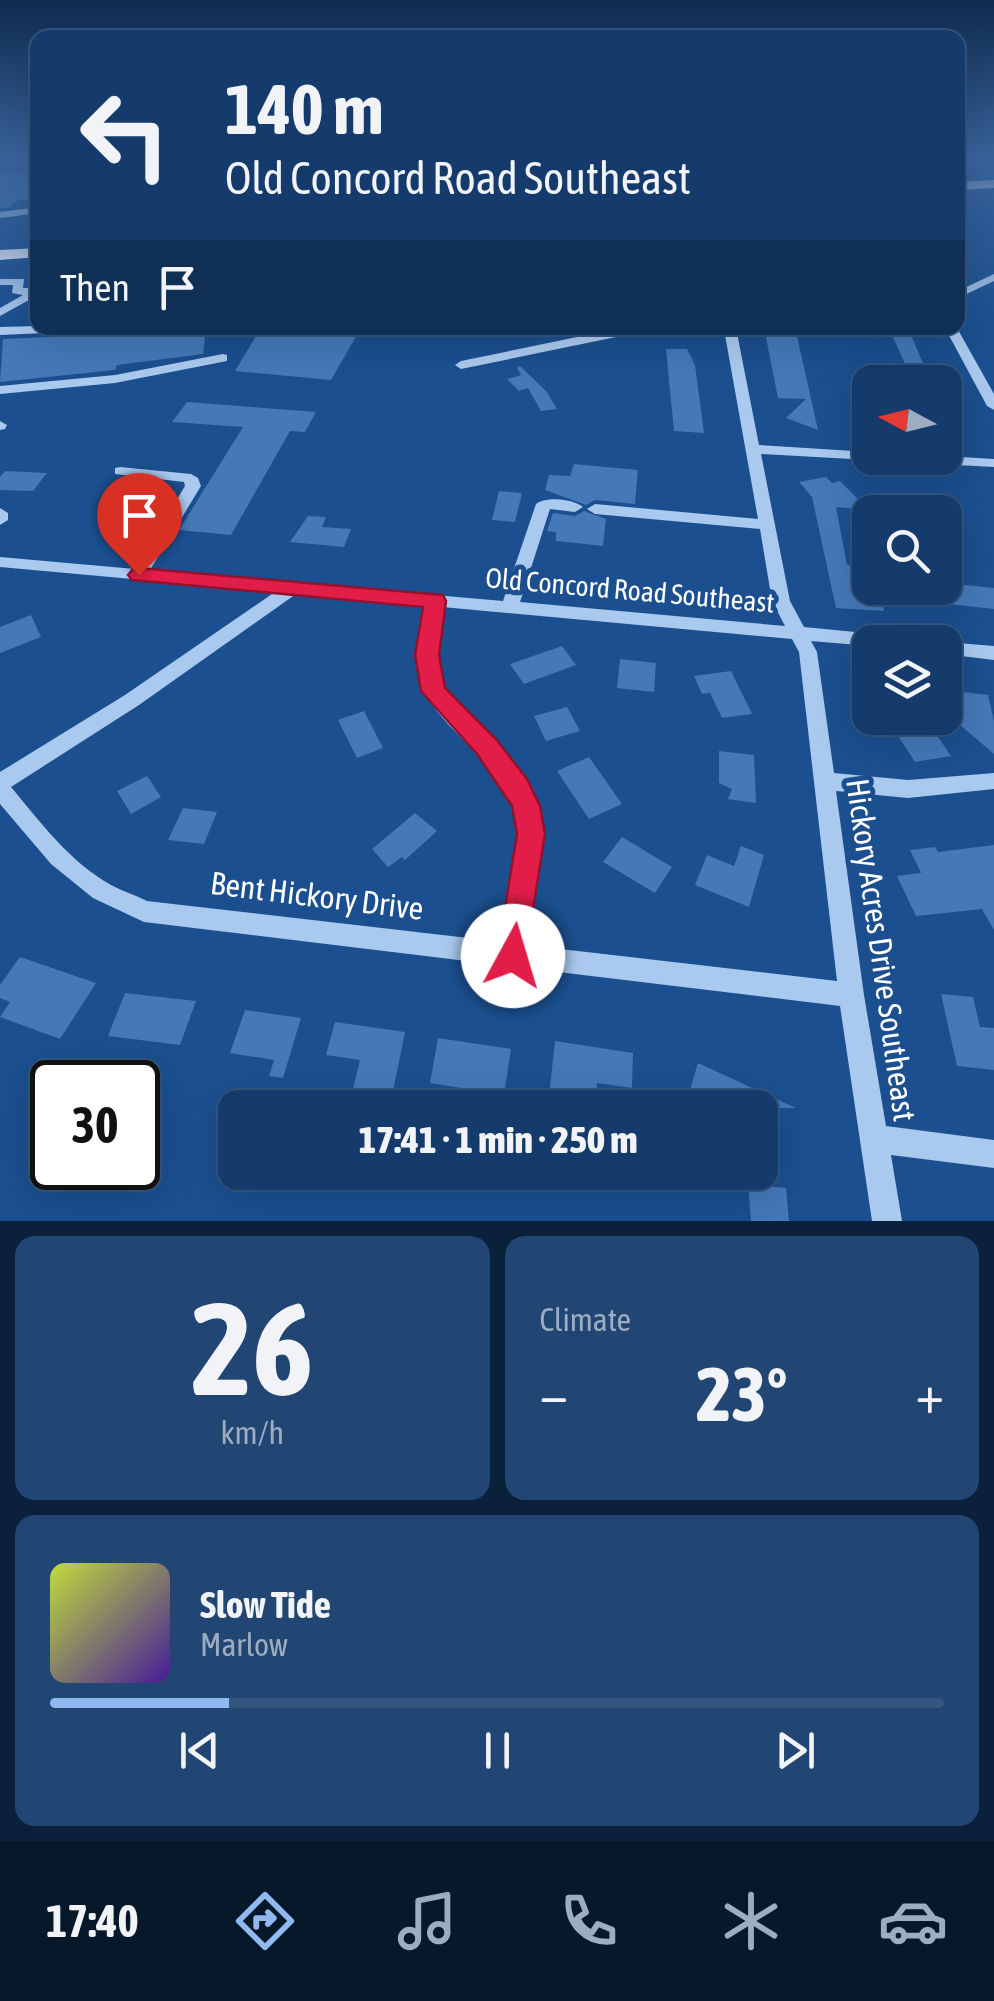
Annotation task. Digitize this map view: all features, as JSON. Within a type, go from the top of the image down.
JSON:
[{"type":"main road","points":[[0,255],[30,253]]},
{"type":"street","points":[[965,292],[994,278]]},
{"type":"street","points":[[0,282],[20,281],[16,290],[30,293]]},
{"type":"street","points":[[0,314],[30,299]]},
{"type":"street","points":[[1,330],[30,302]]},
{"type":"street","points":[[1,330],[30,329]]},
{"type":"street","points":[[461,365],[606,335]]},
{"type":"street","name":"Hickory Acres Drive Southeast","points":[[732,335],[782,601],[808,652],[851,996],[886,1221]]},
{"type":"street","points":[[955,335],[994,406]]},
{"type":"street","points":[[0,390],[115,379],[223,358]]},
{"type":"street","points":[[753,450],[852,455]]},
{"type":"street","points":[[962,461],[994,462]]},
{"type":"street","points":[[120,471],[190,478],[193,486],[139,575]]},
{"type":"street","points":[[510,607],[544,504],[575,507]]},
{"type":"street","points":[[595,508],[767,524]]},
{"type":"street","name":"Old Concord Road Southeast","points":[[0,562],[852,638]]},
{"type":"street","points":[[0,786],[291,589]]},
{"type":"street","points":[[435,601],[427,655],[433,691],[486,746],[518,787],[526,806],[531,834],[513,956]]},
{"type":"street","points":[[962,650],[994,653]]},
{"type":"street","points":[[824,782],[908,789],[994,781]]},
{"type":"street","name":"Bent Hickory Drive","points":[[0,786],[36,833],[80,877],[144,911],[851,996]]},
{"type":"street","points":[[875,1139],[994,1154]]},
{"type":"building","points":[[205,335],[203,354],[117,365],[115,370],[0,382],[3,339]]},
{"type":"building","points":[[257,335],[357,335],[331,380],[235,371]]},
{"type":"building","points":[[765,335],[797,336],[818,430],[786,418],[806,399],[778,398]]},
{"type":"building","points":[[892,335],[911,335],[924,365],[905,365]]},
{"type":"building","points":[[666,349],[687,349],[695,365],[704,433],[674,431]]},
{"type":"building","points":[[520,366],[547,392],[557,409],[541,411],[528,388],[519,391],[507,379],[521,375],[517,368]]},
{"type":"building","points":[[187,402],[316,412],[305,432],[290,431],[231,535],[179,530],[243,427],[172,422]]},
{"type":"building","points":[[574,464],[638,470],[635,504],[595,500],[586,505],[545,490],[549,475],[570,476]]},
{"type":"building","points":[[5,471],[47,473],[33,491],[0,490],[0,477]]},
{"type":"building","points":[[826,477],[832,483],[840,481],[854,495],[852,508],[836,507],[847,565],[852,566],[852,605],[882,605],[884,611],[836,608],[812,497],[799,482]]},
{"type":"building","points":[[499,491],[522,493],[515,522],[492,520]]},
{"type":"building","points":[[584,511],[606,519],[603,546],[556,541],[556,532],[547,531],[553,513],[575,516]]},
{"type":"building","points":[[308,516],[326,517],[322,527],[351,529],[344,547],[290,542]]},
{"type":"building","points":[[962,585],[994,588],[994,609],[958,605],[962,605]]},
{"type":"building","points":[[31,615],[41,637],[0,653],[0,627]]},
{"type":"building","points":[[562,646],[576,665],[524,684],[510,664]]},
{"type":"building","points":[[620,659],[656,663],[654,692],[617,688]]},
{"type":"building","points":[[731,671],[752,714],[722,718],[710,693],[702,694],[694,676]]},
{"type":"building","points":[[962,692],[988,695],[994,721],[994,754],[962,727]]},
{"type":"building","points":[[567,707],[580,731],[546,741],[534,716]]},
{"type":"building","points":[[364,711],[383,748],[357,758],[338,720]]},
{"type":"building","points":[[898,735],[937,735],[951,756],[915,762]]},
{"type":"building","points":[[719,751],[754,755],[756,803],[728,799],[732,789],[719,783]]},
{"type":"building","points":[[589,757],[622,804],[589,819],[557,771]]},
{"type":"building","points":[[147,776],[161,797],[131,814],[117,791]]},
{"type":"building","points":[[183,808],[217,812],[204,844],[168,840]]},
{"type":"building","points":[[415,813],[437,831],[405,860],[402,857],[388,867],[372,849]]},
{"type":"building","points":[[622,837],[672,867],[655,893],[603,862]]},
{"type":"building","points":[[994,845],[994,930],[982,909],[916,916],[897,876],[921,873],[910,850],[935,847],[938,852]]},
{"type":"building","points":[[741,846],[764,855],[749,907],[695,885],[707,855],[734,866]]},
{"type":"building","points":[[20,957],[96,983],[60,1039],[0,1017],[10,1002],[0,998],[0,985]]},
{"type":"building","points":[[125,993],[196,1001],[180,1045],[108,1036]]},
{"type":"building","points":[[941,994],[973,997],[980,1027],[994,1028],[994,1070],[957,1066]]},
{"type":"building","points":[[245,1010],[301,1018],[283,1078],[269,1076],[274,1060],[230,1053]]},
{"type":"building","points":[[335,1022],[405,1032],[393,1090],[353,1089],[360,1060],[326,1055]]},
{"type":"building","points":[[438,1038],[511,1049],[505,1090],[430,1083]]},
{"type":"building","points":[[555,1041],[633,1053],[632,1088],[597,1083],[596,1090],[550,1090]]},
{"type":"building","points":[[698,1063],[757,1090],[690,1090]]},
{"type":"building","points":[[778,1100],[796,1108],[778,1108]]},
{"type":"building","points":[[786,1188],[789,1221],[751,1221],[748,1190]]},
{"type":"route","points":[[139,575],[435,601],[427,655],[433,691],[486,746],[518,787],[526,806],[531,834],[513,956]]}]
